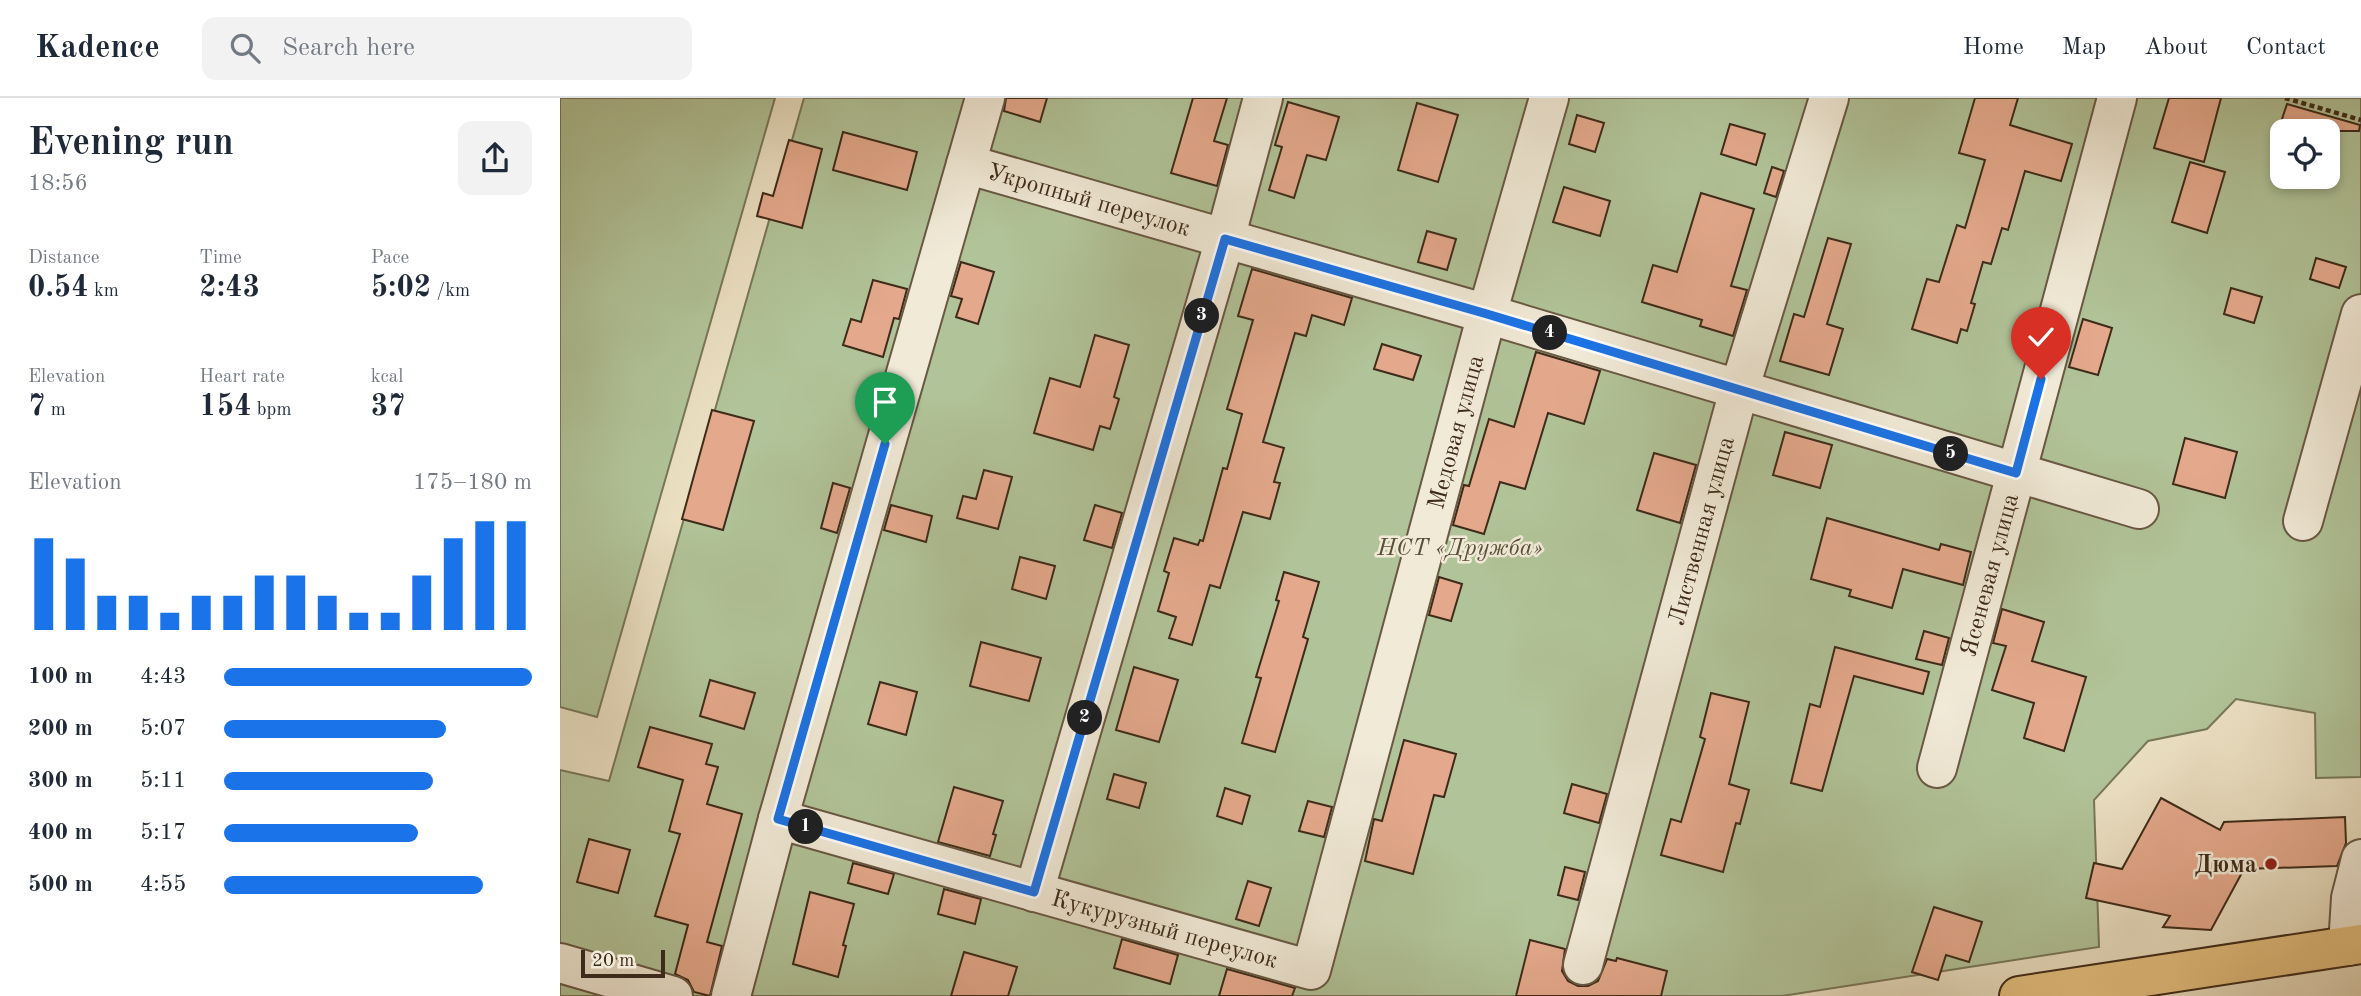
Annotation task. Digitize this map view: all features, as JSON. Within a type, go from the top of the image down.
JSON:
[{"type":"main road","points":[[2019,996],[2356,951]]},
{"type":"main road","points":[[2152,996],[2356,951]]},
{"type":"street","points":[[731,996],[778,819],[985,98]]},
{"type":"street","points":[[1034,892],[1225,239],[1263,98]]},
{"type":"street","name":"Медовая улица","points":[[1311,970],[1487,314],[1549,98]]},
{"type":"street","name":"Лиственная улица","points":[[1583,965],[1739,390],[1829,98]]},
{"type":"street","name":"Ясеневая улица","points":[[1937,768],[2117,98]]},
{"type":"street","name":"Укропный переулок","points":[[966,164],[1487,314],[2139,509]]},
{"type":"street","points":[[2303,521],[2361,314]]},
{"type":"street","name":"Кукурузный переулок","points":[[778,819],[1311,970]]},
{"type":"street","points":[[2356,951],[2351,898],[2361,859]]},
{"type":"street","points":[[560,963],[673,996]]},
{"type":"path","points":[[2285,98],[2361,120]]},
{"type":"green space","points":[[560,98],[775,98],[597,717],[560,707]]},
{"type":"green space","name":"НСТ «Дружба»","points":[[804,98],[2361,98],[2361,777],[2316,778],[2315,713],[2236,699],[2207,729],[2148,741],[2094,800],[2099,947],[1782,996],[560,996],[560,770],[609,781]]},
{"type":"building","points":[[1006,98],[1047,98],[1040,122],[1004,111]]},
{"type":"building","points":[[1193,98],[1227,98],[1214,141],[1228,145],[1217,186],[1171,173]]},
{"type":"building","points":[[1975,98],[2018,98],[2010,125],[2072,144],[2061,181],[2025,171],[2008,230],[2002,228],[1991,264],[1983,262],[1971,303],[1975,304],[1967,331],[1961,329],[1957,343],[1912,329],[1927,279],[1939,282],[1957,225],[1965,228],[1985,160],[1959,153]]},
{"type":"building","points":[[2169,98],[2221,98],[2204,162],[2154,148]]},
{"type":"building","points":[[1288,102],[1339,117],[1326,160],[1307,155],[1294,198],[1269,190],[1282,147],[1275,145]]},
{"type":"building","points":[[1417,103],[1458,115],[1438,182],[1398,170]]},
{"type":"building","points":[[2287,104],[2339,119],[2282,119]]},
{"type":"building","points":[[1577,115],[1604,123],[1595,152],[1569,144]]},
{"type":"building","points":[[2340,119],[2360,125],[2359,131],[2340,131]]},
{"type":"building","points":[[1730,124],[1765,134],[1756,165],[1721,154]]},
{"type":"building","points":[[843,132],[917,152],[907,190],[833,170]]},
{"type":"building","points":[[789,140],[822,149],[802,228],[757,216],[763,193],[773,196]]},
{"type":"building","points":[[2190,162],[2225,172],[2207,233],[2172,222]]},
{"type":"building","points":[[1772,167],[1784,171],[1776,197],[1764,193]]},
{"type":"building","points":[[1564,187],[1610,201],[1600,236],[1553,222]]},
{"type":"building","points":[[1701,193],[1754,209],[1731,286],[1747,290],[1733,336],[1700,326],[1702,320],[1642,302],[1653,265],[1677,272]]},
{"type":"building","points":[[1427,231],[1456,239],[1447,270],[1418,262]]},
{"type":"building","points":[[1828,238],[1851,244],[1827,324],[1843,329],[1829,375],[1780,361],[1794,314],[1804,317]]},
{"type":"building","points":[[2316,258],[2346,267],[2339,288],[2310,279]]},
{"type":"building","points":[[961,262],[994,272],[978,324],[956,317],[962,299],[951,296]]},
{"type":"building","points":[[1252,269],[1352,298],[1344,325],[1312,315],[1306,336],[1295,333],[1263,442],[1284,448],[1274,482],[1280,483],[1270,519],[1243,512],[1220,588],[1210,585],[1192,645],[1169,638],[1176,617],[1158,611],[1169,573],[1164,571],[1174,538],[1198,545],[1200,540],[1203,541],[1223,468],[1227,469],[1242,414],[1227,409],[1253,320],[1238,316]]},
{"type":"building","points":[[873,280],[907,289],[899,319],[894,318],[883,357],[843,345],[851,319],[861,322]]},
{"type":"building","points":[[2231,288],[2262,297],[2254,323],[2224,314]]},
{"type":"building","points":[[2083,319],[2112,328],[2098,375],[2069,367]]},
{"type":"building","points":[[1095,335],[1129,345],[1114,397],[1119,399],[1110,429],[1100,426],[1093,450],[1034,433],[1050,378],[1080,387]]},
{"type":"building","points":[[1382,344],[1421,356],[1413,380],[1374,369]]},
{"type":"building","points":[[1536,352],[1600,371],[1584,424],[1548,413],[1525,489],[1500,482],[1484,534],[1453,525],[1464,485],[1469,486],[1489,419],[1514,427]]},
{"type":"building","points":[[712,410],[754,421],[723,530],[682,519]]},
{"type":"building","points":[[1785,432],[1832,445],[1820,488],[1773,475]]},
{"type":"building","points":[[2185,438],[2237,452],[2225,498],[2173,484]]},
{"type":"building","points":[[1654,453],[1696,465],[1680,523],[1637,510]]},
{"type":"building","points":[[984,470],[1012,477],[998,529],[957,518],[963,496],[976,499]]},
{"type":"building","points":[[833,483],[850,488],[837,533],[821,528]]},
{"type":"building","points":[[891,505],[932,516],[926,542],[884,530]]},
{"type":"building","points":[[1095,505],[1122,513],[1112,548],[1084,540]]},
{"type":"building","points":[[1827,518],[1939,550],[1941,544],[1971,552],[1963,585],[1903,569],[1892,608],[1849,596],[1851,590],[1811,579]]},
{"type":"building","points":[[1020,557],[1055,566],[1046,599],[1012,589]]},
{"type":"building","points":[[1284,572],[1319,582],[1303,637],[1308,639],[1275,752],[1242,743],[1261,678],[1256,677],[1279,601],[1276,600]]},
{"type":"building","points":[[1439,577],[1462,584],[1451,621],[1429,615]]},
{"type":"building","points":[[2002,609],[2044,622],[2032,661],[2086,677],[2064,751],[2024,738],[2034,703],[1992,690],[2006,646],[1993,643]]},
{"type":"building","points":[[1924,631],[1949,638],[1942,665],[1916,659]]},
{"type":"building","points":[[981,642],[1041,658],[1029,701],[970,686]]},
{"type":"building","points":[[1835,647],[1929,672],[1923,694],[1854,676],[1822,791],[1791,783],[1810,704],[1820,707]]},
{"type":"building","points":[[1134,667],[1178,680],[1159,742],[1116,730]]},
{"type":"building","points":[[710,680],[755,693],[744,729],[700,716]]},
{"type":"building","points":[[880,682],[917,692],[906,735],[868,724]]},
{"type":"building","points":[[1711,693],[1749,702],[1729,784],[1749,790],[1740,824],[1736,823],[1723,872],[1661,855],[1671,819],[1681,822],[1705,739],[1700,737]]},
{"type":"building","points":[[650,727],[712,744],[706,764],[718,767],[707,804],[742,814],[707,942],[722,946],[710,996],[694,992],[688,980],[675,974],[688,925],[655,916],[680,834],[669,831],[683,780],[638,767]]},
{"type":"building","points":[[1404,740],[1456,754],[1444,797],[1434,795],[1413,874],[1365,861],[1374,819],[1382,821]]},
{"type":"building","points":[[1114,774],[1146,783],[1139,808],[1107,799]]},
{"type":"building","points":[[1572,784],[1607,794],[1599,823],[1564,813]]},
{"type":"building","points":[[954,787],[1003,801],[993,834],[996,835],[990,856],[938,842]]},
{"type":"building","points":[[1225,788],[1250,796],[1242,824],[1217,816]]},
{"type":"building","name":"Дюма","points":[[2161,798],[2220,830],[2224,822],[2345,817],[2346,843],[2337,866],[2244,869],[2211,930],[2163,927],[2170,916],[2086,898],[2094,863],[2122,869]]},
{"type":"building","points":[[1308,801],[1332,807],[1324,837],[1299,831]]},
{"type":"building","points":[[589,839],[630,850],[618,893],[577,882]]},
{"type":"building","points":[[853,863],[894,874],[888,894],[848,883]]},
{"type":"building","points":[[1565,867],[1585,872],[1578,900],[1558,895]]},
{"type":"building","points":[[1248,881],[1271,888],[1259,926],[1236,919]]},
{"type":"building","points":[[944,889],[981,899],[975,924],[938,914]]},
{"type":"building","points":[[810,892],[854,904],[838,977],[793,964]]},
{"type":"building","points":[[1934,907],[1982,922],[1969,962],[1946,955],[1938,980],[1912,972]]},
{"type":"building","points":[[1122,939],[1178,955],[1170,984],[1114,968]]},
{"type":"building","points":[[1530,940],[1565,949],[1562,971],[1568,981],[1578,986],[1588,986],[1598,981],[1607,959],[1616,961],[1617,958],[1667,971],[1661,996],[1516,996]]},
{"type":"building","points":[[964,952],[1017,967],[1008,996],[951,996]]},
{"type":"building","points":[[1227,969],[1295,988],[1292,996],[1219,996]]},
{"type":"place","name":"Дюма","points":[[2271,864]]},
{"type":"route","points":[[885,444],[778,819],[1034,892],[1225,239],[1487,314],[2016,473],[2041,379]]}]
